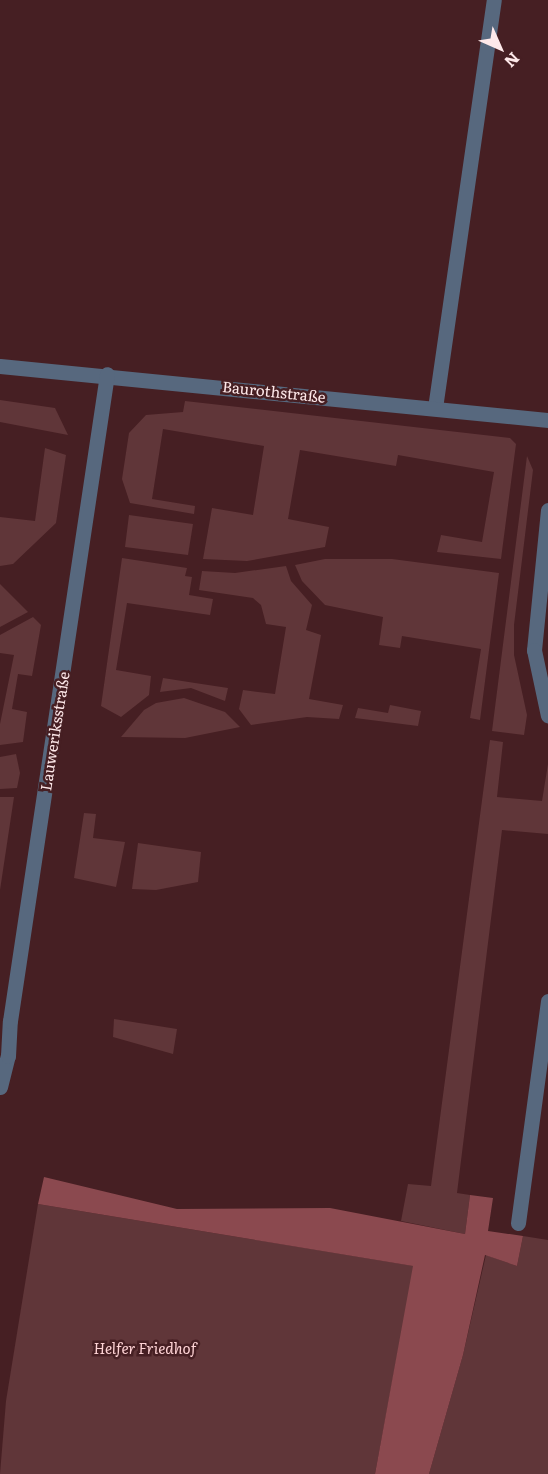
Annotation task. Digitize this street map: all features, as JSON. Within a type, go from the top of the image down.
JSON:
[{"type":"street","points":[[435,408],[494,0]]},
{"type":"street","name":"Baurothstraße","points":[[0,366],[107,374],[548,420]]},
{"type":"street","name":"Lauweriksstraße","points":[[0,1088],[8,1056],[10,1021],[107,374]]},
{"type":"street","points":[[548,510],[534,650],[548,716]]},
{"type":"street","points":[[518,1223],[548,1000]]},
{"type":"green space","points":[[0,400],[55,408],[68,435],[0,422]]},
{"type":"green space","points":[[185,401],[510,438],[516,444],[501,559],[437,552],[441,535],[482,542],[494,472],[398,455],[396,466],[300,450],[288,519],[329,527],[325,547],[247,561],[203,559],[212,508],[253,515],[264,446],[163,429],[152,499],[195,506],[194,514],[130,503],[122,479],[129,433],[146,415],[183,412]]},
{"type":"green space","points":[[45,448],[66,455],[56,523],[13,564],[0,566],[0,517],[35,521]]},
{"type":"green space","points":[[527,456],[533,470],[514,625],[514,655],[527,715],[524,735],[492,731]]},
{"type":"green space","points":[[129,515],[193,524],[188,555],[125,547]]},
{"type":"green space","points":[[122,558],[187,568],[185,576],[192,577],[189,595],[213,599],[210,615],[127,603],[116,670],[151,676],[149,695],[121,717],[101,706]]},
{"type":"green space","points":[[325,559],[392,559],[499,573],[480,720],[470,718],[481,649],[402,636],[400,648],[379,645],[383,617],[325,605],[302,581],[295,565]]},
{"type":"green space","points":[[286,566],[291,581],[312,605],[306,630],[321,635],[309,699],[343,705],[339,719],[307,717],[251,725],[239,709],[243,690],[275,694],[286,627],[266,624],[261,605],[253,598],[199,590],[202,571],[235,573]]},
{"type":"green space","points":[[0,584],[28,612],[0,627]]},
{"type":"green space","points":[[33,617],[41,625],[32,676],[18,674],[12,709],[27,712],[23,742],[0,745],[0,724],[14,655],[0,653],[0,635]]},
{"type":"green space","points":[[163,678],[228,688],[225,701],[191,688],[160,692]]},
{"type":"green space","points":[[184,698],[225,712],[240,727],[185,738],[121,737],[144,710],[156,703]]},
{"type":"green space","points":[[390,705],[421,711],[418,726],[355,718],[358,708],[388,713]]},
{"type":"green space","points":[[490,740],[503,742],[497,797],[542,801],[548,764],[548,834],[502,830],[457,1193],[470,1195],[465,1234],[401,1221],[408,1184],[431,1186]]},
{"type":"green space","points":[[16,754],[20,773],[17,788],[0,789],[0,757]]},
{"type":"green space","points":[[0,797],[14,797],[0,890]]},
{"type":"green space","points":[[84,813],[96,814],[93,838],[125,842],[116,887],[74,878]]},
{"type":"green space","points":[[138,843],[201,852],[198,882],[156,890],[132,889]]},
{"type":"green space","points":[[114,1019],[177,1029],[173,1054],[113,1037]]},
{"type":"green space","name":"Helfer Friedhof","points":[[38,1204],[414,1266],[375,1474],[0,1474],[6,1401]]},
{"type":"green space","points":[[523,1236],[548,1240],[548,1474],[429,1474],[463,1355],[486,1255],[517,1266]]},
{"type":"shaded area","points":[[44,1177],[177,1209],[330,1208],[465,1234],[470,1195],[493,1198],[488,1231],[523,1236],[517,1266],[485,1255],[463,1355],[429,1474],[375,1474],[413,1266],[38,1204]]}]
